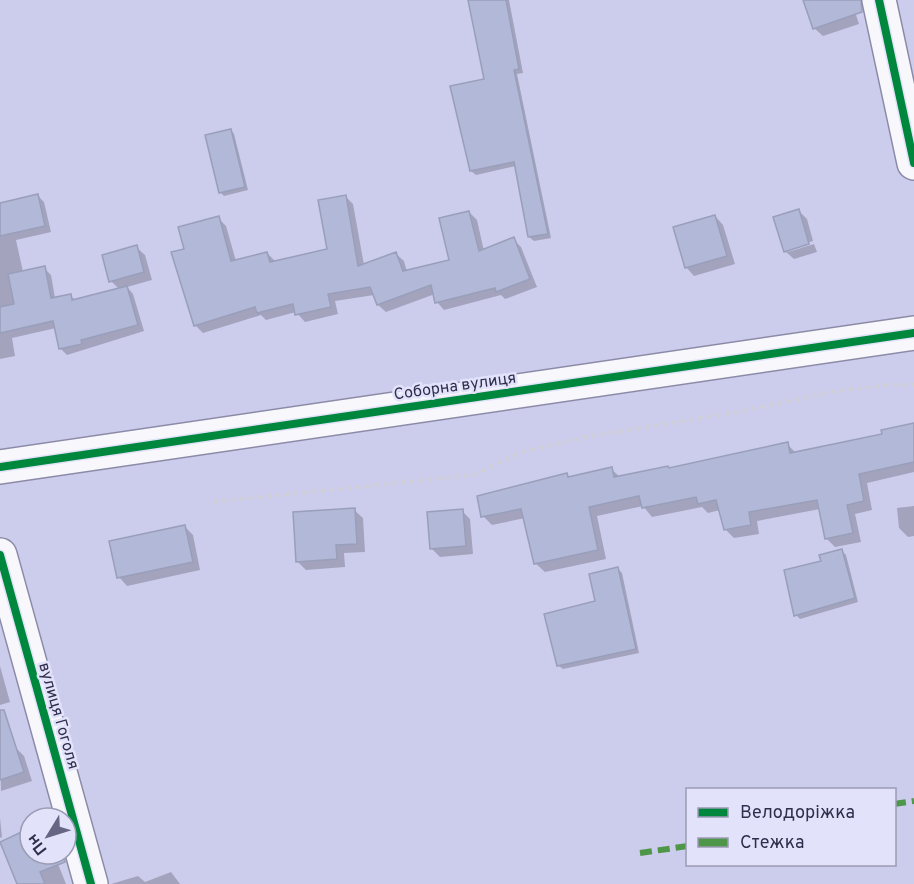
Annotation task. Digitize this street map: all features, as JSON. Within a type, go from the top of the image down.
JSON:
[{"type":"street","points":[[879,0],[914,163]]},
{"type":"street","name":"Соборна вулиця","points":[[0,467],[914,333]]},
{"type":"street","name":"вулиця Гоголя","points":[[0,555],[91,884]]},
{"type":"path","points":[[213,502],[473,475],[522,452],[586,437],[727,414],[830,392],[888,385],[914,386]]},
{"type":"building","points":[[468,0],[506,0],[519,69],[514,70],[548,234],[528,237],[514,162],[470,171],[450,86],[484,79]]},
{"type":"building","points":[[803,0],[861,0],[862,12],[813,29]]},
{"type":"building","points":[[231,129],[245,187],[219,193],[205,135]]},
{"type":"building","points":[[38,194],[45,226],[0,236],[0,203]]},
{"type":"building","points":[[346,195],[358,266],[396,252],[403,271],[449,260],[439,218],[469,211],[479,251],[514,237],[530,279],[496,292],[495,288],[435,303],[431,285],[377,305],[370,287],[328,294],[331,307],[295,315],[293,304],[257,313],[255,307],[194,326],[171,252],[184,249],[178,227],[219,216],[231,261],[267,252],[270,262],[327,249],[318,200]]},
{"type":"building","points":[[799,209],[809,244],[784,252],[773,217]]},
{"type":"building","points":[[715,215],[727,256],[685,268],[673,227]]},
{"type":"building","points":[[137,245],[144,272],[109,282],[102,255]]},
{"type":"building","points":[[45,266],[51,298],[71,294],[72,300],[127,286],[138,325],[81,340],[82,344],[59,349],[53,321],[0,333],[0,307],[14,304],[8,274]]},
{"type":"building","points":[[914,423],[914,462],[859,474],[864,501],[847,505],[853,533],[825,539],[817,500],[749,512],[751,525],[724,530],[716,500],[698,504],[696,497],[642,508],[639,496],[589,507],[598,550],[534,564],[521,509],[481,517],[477,496],[567,473],[568,477],[612,467],[614,477],[668,466],[669,468],[788,442],[790,453],[882,434],[881,430]]},
{"type":"building","points":[[355,508],[357,544],[336,545],[337,559],[296,562],[293,512]]},
{"type":"building","points":[[463,509],[466,546],[430,549],[427,512]]},
{"type":"building","points":[[185,525],[193,562],[117,578],[109,541]]},
{"type":"building","points":[[842,549],[855,598],[794,616],[784,570],[821,561],[819,555]]},
{"type":"building","points":[[618,567],[636,649],[557,666],[544,614],[595,601],[589,574]]},
{"type":"building","points":[[0,710],[4,710],[24,772],[0,780]]},
{"type":"building","points":[[18,834],[18,866],[55,866],[40,872],[45,884],[17,884],[0,842]]},
{"type":"marked path","points":[[896,804],[914,801]]},
{"type":"marked path","points":[[640,853],[686,846]]},
{"type":"cycle path","points":[[879,0],[914,163]]},
{"type":"cycle path","points":[[0,467],[914,333]]},
{"type":"cycle path","points":[[0,555],[91,884]]}]
